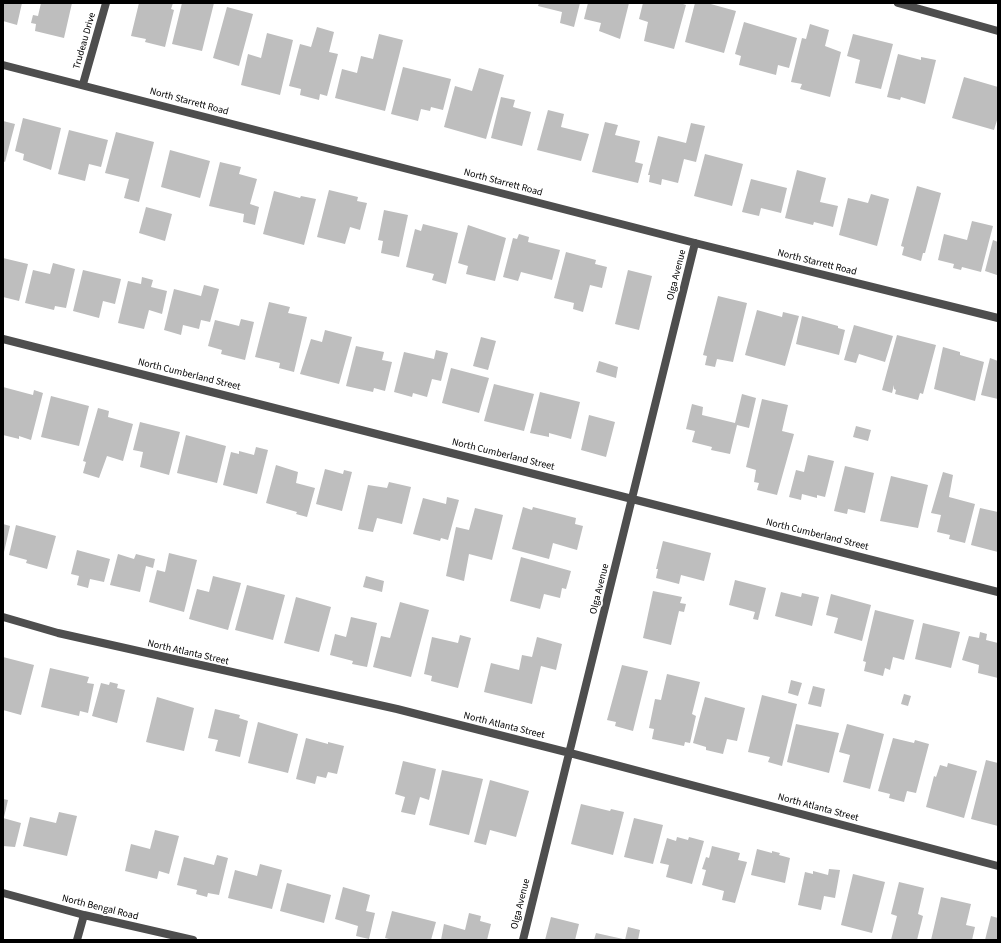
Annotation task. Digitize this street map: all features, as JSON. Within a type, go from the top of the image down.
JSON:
[{"type":"street","name":"Trudeau Drive","points":[[83,84],[106,3]]},
{"type":"street","points":[[898,3],[998,30]]},
{"type":"street","name":"North Starrett Road","points":[[3,64],[695,243],[998,318]]},
{"type":"street","name":"Olga Avenue","points":[[523,940],[695,243]]},
{"type":"street","name":"North Cumberland Street","points":[[3,339],[998,592]]},
{"type":"street","name":"North Atlanta Street","points":[[3,617],[58,633],[397,709],[998,866]]},
{"type":"street","name":"North Bengal Road","points":[[3,893],[84,915],[193,940]]},
{"type":"street","points":[[77,940],[84,915]]},
{"type":"building","points":[[3,3],[22,3],[17,25],[3,21]]},
{"type":"building","points":[[41,3],[72,3],[64,38],[35,31],[36,24],[31,23],[33,15],[38,16]]},
{"type":"building","points":[[139,3],[173,3],[171,9],[174,10],[165,47],[145,42],[146,39],[131,36]]},
{"type":"building","points":[[182,3],[214,3],[202,51],[172,44]]},
{"type":"building","points":[[539,3],[580,3],[574,27],[560,23],[562,12],[538,6]]},
{"type":"building","points":[[588,3],[629,3],[620,39],[599,31],[601,23],[584,19]]},
{"type":"building","points":[[643,3],[680,3],[686,5],[674,49],[644,41],[648,22],[639,19]]},
{"type":"building","points":[[695,3],[707,3],[736,11],[724,53],[685,42]]},
{"type":"building","points":[[227,7],[253,14],[239,66],[213,58]]},
{"type":"building","points":[[744,22],[797,38],[789,68],[778,65],[776,75],[739,65],[741,56],[735,54]]},
{"type":"building","points":[[810,24],[829,30],[825,46],[841,52],[830,97],[800,89],[802,84],[791,82],[802,38],[806,39]]},
{"type":"building","points":[[317,27],[334,32],[329,52],[338,54],[327,96],[320,94],[319,100],[300,95],[301,89],[289,86],[300,44],[311,47]]},
{"type":"building","points":[[267,33],[293,40],[280,95],[241,85],[248,54],[261,58]]},
{"type":"building","points":[[379,34],[403,40],[385,111],[335,98],[342,69],[357,73],[361,56],[373,59]]},
{"type":"building","points":[[853,34],[893,44],[881,89],[855,83],[860,60],[847,56]]},
{"type":"building","points":[[898,54],[921,60],[921,57],[936,60],[925,104],[901,97],[900,100],[887,97]]},
{"type":"building","points":[[403,67],[451,79],[443,110],[431,107],[430,111],[421,109],[418,121],[391,114]]},
{"type":"building","points":[[479,68],[504,75],[486,139],[444,127],[455,86],[472,91]]},
{"type":"building","points":[[964,77],[998,87],[998,117],[994,130],[952,118]]},
{"type":"building","points":[[501,97],[515,100],[513,107],[531,112],[522,146],[491,138]]},
{"type":"building","points":[[548,110],[564,114],[561,127],[589,134],[581,161],[537,150]]},
{"type":"building","points":[[23,118],[61,128],[51,170],[23,160],[24,154],[15,151]]},
{"type":"building","points":[[3,121],[15,124],[5,162],[3,161]]},
{"type":"building","points":[[605,122],[618,125],[615,135],[640,141],[635,162],[643,164],[638,183],[592,172]]},
{"type":"building","points":[[691,123],[705,126],[696,162],[684,159],[678,183],[662,179],[661,185],[649,182],[650,175],[648,175],[658,136],[686,143]]},
{"type":"building","points":[[69,130],[108,140],[101,167],[89,164],[85,181],[58,174]]},
{"type":"building","points":[[116,132],[154,142],[139,202],[124,198],[129,179],[105,173]]},
{"type":"building","points":[[170,150],[210,161],[200,198],[161,187]]},
{"type":"building","points":[[705,154],[743,164],[732,206],[694,196]]},
{"type":"building","points":[[220,162],[241,167],[239,174],[257,179],[250,204],[259,207],[255,225],[243,222],[244,214],[209,206]]},
{"type":"building","points":[[797,170],[826,178],[820,202],[838,206],[833,227],[814,222],[813,225],[785,218]]},
{"type":"building","points":[[751,179],[787,188],[781,213],[761,208],[759,216],[742,212]]},
{"type":"building","points":[[917,186],[941,193],[925,253],[923,253],[921,261],[902,255],[904,247],[901,246]]},
{"type":"building","points":[[329,190],[358,197],[357,201],[367,203],[360,230],[350,227],[345,244],[317,237]]},
{"type":"building","points":[[274,191],[300,198],[301,196],[316,199],[304,245],[263,234]]},
{"type":"building","points":[[871,194],[889,199],[877,246],[839,235],[848,198],[868,203]]},
{"type":"building","points":[[146,207],[172,214],[165,241],[139,233]]},
{"type":"building","points":[[384,210],[408,215],[399,257],[381,253],[383,241],[378,240]]},
{"type":"building","points":[[972,221],[993,226],[981,272],[962,267],[961,270],[953,268],[954,264],[938,260],[944,234],[967,240]]},
{"type":"building","points":[[423,224],[458,233],[446,284],[432,280],[434,274],[406,267],[415,229],[421,231]]},
{"type":"building","points":[[468,225],[506,238],[495,281],[466,274],[468,266],[458,263]]},
{"type":"building","points":[[519,234],[529,237],[528,242],[560,250],[552,280],[521,272],[518,281],[503,277],[513,238],[517,239]]},
{"type":"building","points":[[993,240],[998,242],[997,275],[985,271]]},
{"type":"building","points":[[566,252],[596,260],[595,264],[607,267],[602,288],[590,285],[583,312],[573,309],[574,303],[554,298]]},
{"type":"building","points":[[3,258],[28,264],[19,301],[3,297]]},
{"type":"building","points":[[53,263],[75,269],[66,308],[55,306],[54,310],[25,303],[33,270],[50,274]]},
{"type":"building","points":[[83,270],[121,279],[115,304],[103,301],[99,318],[73,311]]},
{"type":"building","points":[[628,270],[652,276],[639,330],[615,324]]},
{"type":"building","points":[[142,277],[153,280],[151,287],[167,291],[162,314],[149,310],[144,329],[118,323],[128,281],[141,284]]},
{"type":"building","points":[[204,285],[219,289],[210,322],[201,320],[199,329],[183,325],[181,335],[164,330],[174,289],[201,296]]},
{"type":"building","points":[[718,296],[747,303],[733,362],[717,359],[715,367],[705,365],[707,356],[703,355]]},
{"type":"building","points":[[269,302],[290,307],[288,313],[307,317],[294,372],[279,368],[280,363],[255,357]]},
{"type":"building","points":[[757,310],[782,317],[783,312],[799,316],[785,366],[745,355]]},
{"type":"building","points":[[802,316],[838,326],[838,328],[845,330],[839,355],[796,344]]},
{"type":"building","points":[[241,319],[254,322],[245,360],[221,354],[222,350],[208,346],[215,320],[239,326]]},
{"type":"building","points":[[854,325],[893,336],[885,362],[859,354],[856,363],[844,360]]},
{"type":"building","points":[[325,330],[352,337],[339,384],[300,374],[311,339],[322,342]]},
{"type":"building","points":[[897,335],[936,345],[923,394],[920,393],[918,400],[895,394],[896,390],[894,389],[894,385],[892,393],[882,390]]},
{"type":"building","points":[[481,337],[496,341],[488,370],[473,366]]},
{"type":"building","points":[[356,346],[384,352],[382,360],[392,362],[385,391],[374,388],[373,392],[346,386]]},
{"type":"building","points":[[943,347],[960,352],[960,355],[984,362],[975,401],[934,389]]},
{"type":"building","points":[[436,350],[448,353],[441,381],[432,379],[427,397],[413,393],[412,397],[394,392],[404,352],[434,359]]},
{"type":"building","points":[[990,358],[998,361],[998,399],[981,395]]},
{"type":"building","points":[[599,361],[618,367],[616,378],[596,372]]},
{"type":"building","points":[[451,368],[489,378],[479,413],[442,403]]},
{"type":"building","points":[[494,384],[534,394],[524,431],[484,421]]},
{"type":"building","points":[[3,387],[33,395],[34,390],[43,393],[31,440],[19,436],[19,439],[3,435]]},
{"type":"building","points":[[540,392],[580,402],[571,439],[549,433],[549,437],[530,433]]},
{"type":"building","points":[[742,394],[756,398],[749,428],[737,425],[730,454],[711,450],[712,447],[692,442],[695,431],[686,429],[692,404],[703,407],[702,415],[735,423]]},
{"type":"building","points":[[51,396],[89,406],[79,446],[41,437]]},
{"type":"building","points":[[762,399],[788,405],[782,431],[794,434],[777,495],[757,490],[759,483],[754,482],[756,470],[746,467]]},
{"type":"building","points":[[98,408],[109,411],[108,417],[133,424],[123,461],[107,456],[99,478],[83,473],[86,462],[83,461]]},
{"type":"building","points":[[589,415],[615,422],[606,457],[581,450]]},
{"type":"building","points":[[140,422],[180,432],[169,475],[140,467],[143,452],[133,450]]},
{"type":"building","points":[[856,426],[871,430],[868,441],[853,437]]},
{"type":"building","points":[[186,435],[226,446],[217,483],[177,473]]},
{"type":"building","points":[[256,447],[268,450],[257,494],[223,485],[231,452],[239,454],[239,451],[254,455]]},
{"type":"building","points":[[808,455],[834,461],[825,497],[817,495],[817,498],[802,494],[801,500],[789,497],[796,470],[804,472]]},
{"type":"building","points":[[276,465],[298,472],[296,483],[315,488],[307,517],[296,514],[297,512],[266,503]]},
{"type":"building","points":[[845,466],[874,473],[865,513],[848,509],[847,514],[834,511]]},
{"type":"building","points":[[325,469],[343,474],[344,470],[352,472],[342,511],[316,504]]},
{"type":"building","points":[[943,472],[953,475],[949,497],[975,504],[965,543],[949,539],[950,535],[937,532],[941,515],[931,513]]},
{"type":"building","points":[[891,476],[928,485],[918,528],[880,521]]},
{"type":"building","points":[[389,482],[411,487],[402,524],[377,518],[373,532],[358,529],[368,485],[387,488]]},
{"type":"building","points":[[447,497],[459,500],[448,540],[441,538],[440,541],[413,534],[423,498],[446,504]]},
{"type":"building","points":[[523,507],[532,510],[533,507],[576,518],[575,524],[583,526],[577,550],[553,543],[549,559],[512,549]]},
{"type":"building","points":[[475,508],[503,515],[492,560],[469,554],[464,581],[446,576],[456,527],[469,530]]},
{"type":"building","points":[[980,508],[998,512],[998,552],[971,545]]},
{"type":"building","points":[[3,524],[10,526],[4,552],[3,552]]},
{"type":"building","points":[[16,525],[56,536],[47,569],[26,563],[27,560],[9,555]]},
{"type":"building","points":[[663,541],[711,553],[704,581],[681,575],[679,584],[656,578],[658,569],[656,569]]},
{"type":"building","points":[[77,550],[110,559],[104,582],[90,579],[88,588],[77,585],[79,576],[71,574]]},
{"type":"building","points":[[169,553],[197,560],[184,612],[149,602],[157,570],[165,572]]},
{"type":"building","points":[[118,554],[134,559],[136,554],[155,559],[153,568],[146,566],[140,592],[110,585]]},
{"type":"building","points":[[521,557],[571,571],[566,589],[562,588],[560,598],[544,594],[540,609],[510,601]]},
{"type":"building","points":[[213,576],[241,583],[228,630],[189,619],[197,589],[209,592]]},
{"type":"building","points":[[366,576],[384,581],[382,592],[363,587]]},
{"type":"building","points":[[735,580],[766,588],[758,620],[753,619],[755,612],[729,605]]},
{"type":"building","points":[[247,585],[285,595],[273,640],[235,630]]},
{"type":"building","points":[[653,591],[682,597],[680,603],[686,604],[684,612],[679,611],[671,645],[643,638]]},
{"type":"building","points":[[781,592],[801,597],[802,593],[819,597],[812,626],[775,616]]},
{"type":"building","points":[[831,594],[871,605],[862,641],[834,633],[838,618],[826,615]]},
{"type":"building","points":[[296,597],[331,607],[319,652],[284,643]]},
{"type":"building","points":[[400,602],[429,610],[411,677],[373,667],[381,636],[390,638]]},
{"type":"building","points":[[875,610],[914,620],[904,660],[893,657],[890,670],[885,668],[883,676],[864,671],[866,662],[863,661]]},
{"type":"building","points":[[351,617],[377,623],[367,667],[352,664],[353,661],[330,655],[335,634],[346,637]]},
{"type":"building","points":[[923,623],[960,632],[951,668],[915,659]]},
{"type":"building","points":[[980,632],[987,634],[986,640],[998,643],[998,678],[978,673],[979,665],[962,660],[969,636],[979,638]]},
{"type":"building","points":[[460,635],[471,638],[458,688],[431,681],[432,676],[424,674],[432,637],[458,643]]},
{"type":"building","points":[[537,637],[562,644],[556,670],[541,666],[532,704],[484,692],[491,663],[519,670],[522,655],[532,657]]},
{"type":"building","points":[[3,657],[34,665],[21,715],[3,710]]},
{"type":"building","points":[[622,665],[648,671],[633,731],[615,726],[616,722],[607,720]]},
{"type":"building","points":[[50,668],[89,677],[87,683],[94,684],[88,713],[80,711],[79,716],[41,707]]},
{"type":"building","points":[[667,674],[700,682],[692,714],[696,716],[690,743],[685,742],[684,746],[652,739],[654,729],[649,728],[655,699],[661,700]]},
{"type":"building","points":[[791,680],[802,683],[798,696],[788,693]]},
{"type":"building","points":[[110,682],[118,684],[117,688],[125,690],[117,723],[92,716],[101,683],[109,685]]},
{"type":"building","points":[[813,686],[825,689],[821,707],[808,704]]},
{"type":"building","points":[[904,694],[911,696],[908,706],[901,704]]},
{"type":"building","points":[[762,695],[797,704],[782,766],[768,762],[770,757],[748,752]]},
{"type":"building","points":[[157,697],[194,708],[184,751],[146,742]]},
{"type":"building","points":[[705,697],[745,708],[737,741],[727,739],[723,754],[706,750],[706,747],[693,743]]},
{"type":"building","points":[[215,709],[240,715],[239,718],[248,721],[240,757],[215,751],[218,740],[208,738]]},
{"type":"building","points":[[258,722],[298,734],[288,773],[248,763]]},
{"type":"building","points":[[796,724],[839,733],[829,773],[787,762]]},
{"type":"building","points":[[847,724],[884,734],[870,789],[843,782],[850,755],[839,752]]},
{"type":"building","points":[[306,738],[328,744],[328,742],[344,746],[337,774],[328,772],[326,778],[317,776],[315,784],[296,779]]},
{"type":"building","points":[[893,738],[914,743],[915,740],[929,744],[916,793],[907,791],[904,802],[889,798],[890,794],[878,791]]},
{"type":"building","points":[[986,760],[998,763],[998,826],[971,819]]},
{"type":"building","points":[[403,761],[436,769],[429,800],[420,797],[415,815],[401,812],[405,797],[395,794]]},
{"type":"building","points":[[948,763],[977,771],[964,818],[926,807],[934,776],[936,777],[940,765],[947,767]]},
{"type":"building","points":[[442,770],[483,779],[469,835],[429,825]]},
{"type":"building","points":[[490,780],[529,791],[516,837],[490,830],[486,845],[474,842]]},
{"type":"building","points":[[3,799],[8,800],[4,817],[3,817]]},
{"type":"building","points":[[581,804],[610,811],[611,809],[624,812],[613,855],[571,844]]},
{"type":"building","points":[[59,812],[77,816],[67,856],[23,846],[30,817],[56,823]]},
{"type":"building","points":[[3,818],[21,823],[15,847],[3,846]]},
{"type":"building","points":[[634,818],[663,825],[653,864],[624,857]]},
{"type":"building","points":[[155,830],[179,836],[169,874],[159,871],[157,879],[125,871],[131,844],[150,849]]},
{"type":"building","points":[[677,837],[688,840],[689,837],[704,841],[692,884],[666,877],[669,865],[660,863],[667,838],[676,841]]},
{"type":"building","points":[[712,846],[740,853],[738,860],[747,862],[735,903],[722,900],[724,891],[702,885],[706,870],[702,869],[706,857],[709,858]]},
{"type":"building","points":[[757,849],[772,853],[772,851],[780,853],[779,855],[790,858],[785,883],[751,875]]},
{"type":"building","points":[[217,855],[228,858],[219,895],[208,893],[207,897],[196,894],[197,890],[177,885],[184,857],[214,865]]},
{"type":"building","points":[[260,864],[282,870],[272,909],[228,898],[235,870],[257,876]]},
{"type":"building","points":[[829,869],[840,870],[835,898],[824,896],[821,910],[798,905],[805,872],[813,874],[813,871],[828,875]]},
{"type":"building","points":[[853,874],[885,882],[872,933],[841,925]]},
{"type":"building","points":[[899,882],[924,888],[918,914],[923,916],[917,940],[891,940],[897,916],[891,914]]},
{"type":"building","points":[[287,883],[331,895],[324,923],[280,911]]},
{"type":"building","points":[[343,887],[370,895],[366,911],[375,913],[369,939],[356,936],[358,926],[335,919]]},
{"type":"building","points":[[941,897],[971,904],[966,925],[975,927],[972,940],[931,940]]},
{"type":"building","points":[[392,911],[436,922],[431,940],[393,940],[385,938]]},
{"type":"building","points":[[469,913],[481,916],[480,921],[491,924],[487,940],[441,940],[444,924],[465,930]]},
{"type":"building","points":[[991,916],[998,918],[998,940],[985,940]]},
{"type":"building","points":[[551,917],[579,924],[575,940],[545,940]]},
{"type":"building","points":[[628,927],[640,930],[638,940],[625,940]]},
{"type":"building","points":[[596,933],[623,939],[623,940],[594,940]]}]
